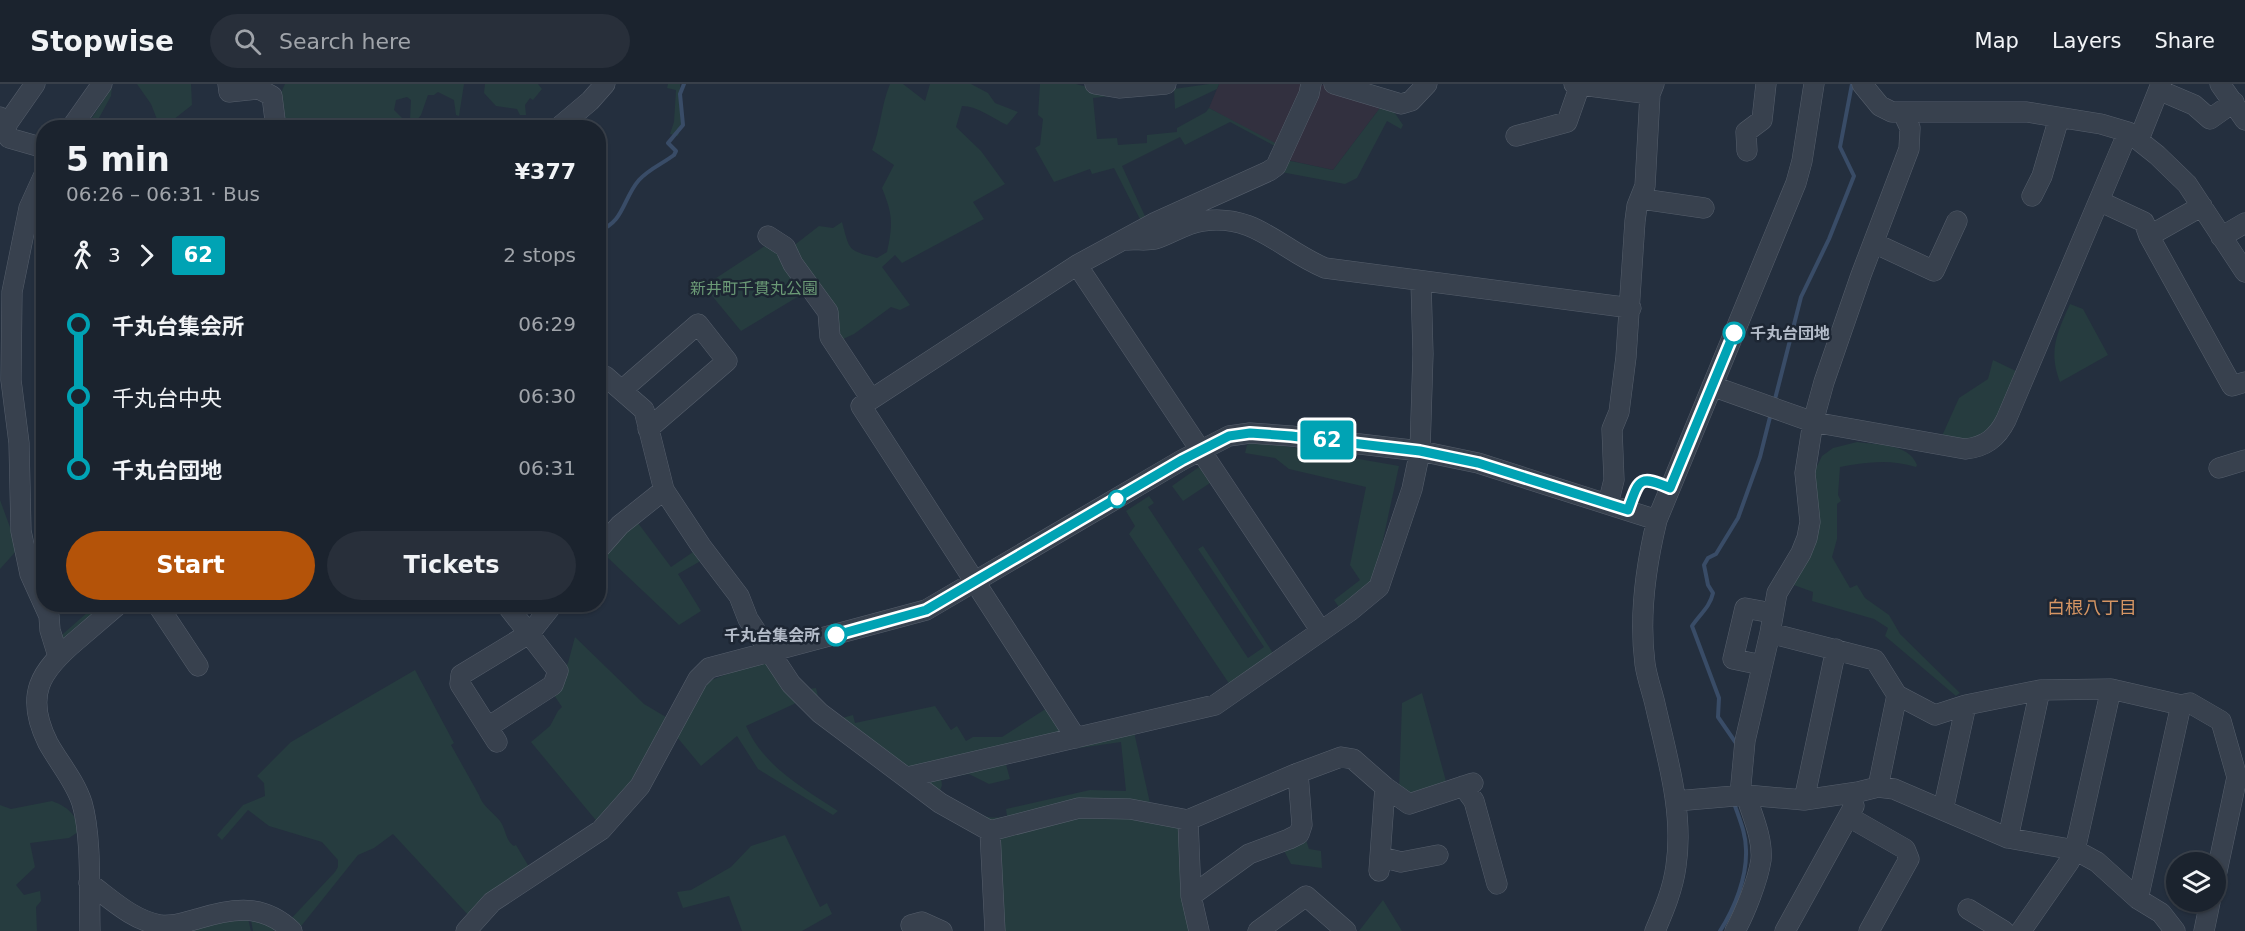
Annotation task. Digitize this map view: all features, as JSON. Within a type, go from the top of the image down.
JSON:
[{"type":"street","points":[[35,84],[2,122],[9,138],[36,146]]},
{"type":"street","points":[[77,120],[102,84]]},
{"type":"street","points":[[228,84],[229,92],[259,89],[272,96],[275,120]]},
{"type":"street","points":[[567,120],[590,101],[605,84]]},
{"type":"street","points":[[1095,84],[1119,88],[1166,84]]},
{"type":"street","points":[[1076,738],[861,406],[1077,265],[1156,222],[1276,166],[1309,94],[1311,84]]},
{"type":"street","points":[[1334,84],[1401,104],[1411,101],[1427,84]]},
{"type":"street","points":[[1747,151],[1746,132],[1762,120],[1766,84]]},
{"type":"street","points":[[1655,931],[1668,899],[1676,865],[1679,832],[1676,801],[1646,667],[1643,638],[1647,581],[1657,520],[1796,183],[1802,161],[1814,84]]},
{"type":"street","points":[[1862,84],[1880,106],[1892,112],[2027,112],[2101,124],[2133,136],[2187,184],[2245,272]]},
{"type":"street","points":[[2220,84],[2245,120]]},
{"type":"street","points":[[1516,136],[1567,122],[1577,85],[1652,89],[1645,186],[1642,199],[1637,206],[1635,221],[1631,308],[1619,412],[1611,437],[1614,480],[1608,504]]},
{"type":"street","points":[[1712,386],[1813,422],[1965,449],[1976,448],[1995,437],[2006,420],[2099,201],[2160,87],[2194,105],[2210,119],[2234,102]]},
{"type":"street","points":[[1735,931],[1744,915],[1761,859],[1758,834],[1743,795],[1745,741],[1777,593],[1801,553],[1807,538],[1810,522],[1805,473],[1813,422],[1824,382],[1909,148],[1910,128],[1903,113]]},
{"type":"street","points":[[2032,196],[2042,176],[2059,118]]},
{"type":"street","points":[[36,193],[7,277],[11,380],[19,442],[21,531],[30,574],[36,587]]},
{"type":"street","points":[[1642,199],[1704,208]]},
{"type":"street","points":[[2099,201],[2144,222],[2149,236],[2232,386],[2245,382]]},
{"type":"street","points":[[2149,236],[2202,206]]},
{"type":"street","points":[[1126,240],[1153,239],[1201,221],[1223,220],[1250,225],[1310,262],[1325,268],[1631,308]]},
{"type":"street","points":[[1874,243],[1934,271],[1957,221]]},
{"type":"street","points":[[2221,237],[2245,223]]},
{"type":"street","points":[[768,236],[785,247],[793,264],[828,312],[830,337],[871,399]]},
{"type":"street","points":[[1077,265],[1321,631]]},
{"type":"street","points":[[908,777],[1215,705],[1350,611],[1379,587],[1412,489],[1420,451],[1423,354],[1421,282]]},
{"type":"street","points":[[622,390],[698,324],[727,361],[648,429]]},
{"type":"street","points":[[606,377],[644,410],[664,490],[701,546],[739,596],[748,619],[791,684],[820,713],[940,803],[990,831],[1079,808],[1130,808],[1188,820],[1341,757],[1353,759],[1409,804],[1468,784],[1497,884]]},
{"type":"street","points":[[466,931],[492,902],[601,830],[640,786],[698,679],[709,668],[926,610],[1201,450],[1229,436],[1250,433],[1420,451],[1478,463],[1657,520]]},
{"type":"street","points":[[2219,468],[2245,460]]},
{"type":"street","points":[[606,541],[620,525],[664,490]]},
{"type":"street","points":[[1762,665],[1733,659],[1745,608],[1772,613]]},
{"type":"street","points":[[47,612],[58,656]]},
{"type":"street","points":[[90,931],[87,833],[81,800],[44,734],[38,714],[37,698],[42,677],[58,656],[111,612]]},
{"type":"street","points":[[162,612],[198,666]]},
{"type":"street","points":[[513,612],[530,633],[558,670],[554,685],[492,735],[460,684],[461,675],[530,633],[547,612]]},
{"type":"street","points":[[1770,633],[1875,660],[1897,695],[1935,715],[1966,705],[2040,690],[2111,688],[2181,705],[2190,703],[2221,721],[2237,777],[2221,852]]},
{"type":"street","points":[[1804,800],[1836,649]]},
{"type":"street","points":[[2021,931],[2075,850],[2111,688]]},
{"type":"street","points":[[2008,838],[2040,690]]},
{"type":"street","points":[[1878,787],[1897,695]]},
{"type":"street","points":[[1943,810],[1966,705]]},
{"type":"street","points":[[2138,899],[2181,705]]},
{"type":"street","points":[[1191,896],[1249,854],[1299,834],[1302,825],[1298,773]]},
{"type":"street","points":[[1385,787],[1380,864],[1438,855]]},
{"type":"street","points":[[1676,801],[1743,795],[1804,800],[1878,787],[1894,789],[2008,838],[2075,850],[2097,862],[2138,899],[2161,913],[2175,931]]},
{"type":"street","points":[[1785,931],[1849,817],[1858,792]]},
{"type":"street","points":[[1849,817],[1905,849],[1909,859],[1869,931]]},
{"type":"street","points":[[1188,820],[1191,896],[1199,931]]},
{"type":"street","points":[[990,831],[995,931]]},
{"type":"street","points":[[89,883],[126,911],[143,920],[161,925],[180,924],[226,910],[240,910],[265,913],[292,931]]},
{"type":"street","points":[[1258,931],[1306,896],[1346,931]]},
{"type":"street","points":[[1968,909],[2004,931]]},
{"type":"street","points":[[2204,931],[2208,912]]},
{"type":"street","points":[[911,925],[922,921],[942,931]]},
{"type":"shaded area","points":[[1219,84],[1318,84],[1359,91],[1386,100],[1333,170],[1278,158],[1282,150],[1209,108]]},
{"type":"green space","points":[[137,84],[191,84],[192,105],[173,120],[157,120],[151,104]]},
{"type":"green space","points":[[285,84],[464,84],[459,116],[456,115],[454,100],[438,92],[428,95],[417,120],[410,120],[411,100],[407,97],[396,100],[394,110],[402,120],[283,120],[279,97]]},
{"type":"green space","points":[[485,84],[538,84],[542,89],[533,100],[530,98],[525,105],[526,115],[520,115],[517,109],[496,106],[484,93]]},
{"type":"green space","points":[[668,84],[680,84],[681,125],[678,136],[670,134],[674,122],[676,90],[667,88]]},
{"type":"green space","points":[[890,84],[903,84],[925,101],[930,84],[971,84],[988,93],[995,103],[1018,112],[1007,125],[979,110],[962,106],[956,127],[981,151],[1005,184],[973,202],[984,219],[902,263],[895,255],[882,267],[910,305],[900,310],[891,307],[854,334],[841,340],[792,247],[819,226],[833,228],[842,222],[849,244],[855,251],[877,258],[887,252],[891,220],[882,188],[894,165],[872,150]]},
{"type":"green space","points":[[1040,84],[1076,84],[1118,95],[1093,98],[1097,139],[1117,138],[1118,145],[1147,143],[1147,135],[1177,132],[1177,128],[1206,112],[1209,108],[1283,147],[1282,150],[1230,122],[1185,145],[1180,137],[1122,166],[1149,225],[1144,227],[1114,168],[1092,174],[1090,169],[1054,182],[1035,148],[1040,145],[1043,119],[1038,115]]},
{"type":"green space","points":[[1219,84],[1217,89],[1175,109],[1174,89]]},
{"type":"green space","points":[[112,87],[111,96],[98,120],[91,120]]},
{"type":"green space","points":[[1386,100],[1403,125],[1401,129],[1387,121],[1357,178],[1345,184],[1281,172],[1286,160],[1333,170]]},
{"type":"green space","name":"新井町千貫丸公園","points":[[771,242],[804,293],[741,331],[704,286]]},
{"type":"green space","points":[[2070,304],[2083,309],[2108,355],[2060,382],[2056,371],[2054,351],[2061,324]]},
{"type":"green space","points":[[1993,360],[2018,372],[2006,403],[1995,423],[1980,437],[1970,440],[1942,436],[1959,398],[1988,379]]},
{"type":"green space","points":[[1256,441],[1399,466],[1375,577],[1341,610],[1334,600],[1360,580],[1350,565],[1366,487],[1289,469],[1275,458],[1245,453],[1247,445]]},
{"type":"green space","points":[[1857,442],[1900,449],[1913,458],[1917,465],[1916,467],[1878,462],[1840,467],[1838,495],[1841,501],[1837,504],[1837,539],[1832,557],[1850,588],[1857,585],[1865,598],[1889,615],[1900,634],[1960,693],[1956,696],[1885,636],[1888,628],[1874,619],[1812,601],[1813,592],[1791,584],[1817,529],[1815,470],[1822,456],[1833,448]]},
{"type":"green space","points":[[1199,467],[1210,483],[1183,501],[1172,486]]},
{"type":"green space","points":[[1149,496],[1154,503],[1148,507],[1248,658],[1264,647],[1198,549],[1203,546],[1273,653],[1230,685],[1129,534],[1135,526],[1126,511]]},
{"type":"green space","points":[[0,500],[18,549],[0,569]]},
{"type":"green space","points":[[635,519],[671,567],[696,550],[704,559],[678,574],[701,611],[679,625],[607,557],[606,549]]},
{"type":"green space","points":[[88,612],[99,612],[61,644],[56,640]]},
{"type":"green space","points":[[575,637],[644,704],[671,720],[632,788],[599,824],[531,742],[550,726],[562,707],[552,692],[568,663]]},
{"type":"green space","points":[[768,658],[799,699],[794,704],[746,726],[763,753],[774,765],[838,811],[833,815],[758,769],[737,736],[701,766],[672,731],[704,683]]},
{"type":"green space","points":[[415,670],[454,743],[451,745],[485,806],[500,821],[509,841],[514,846],[516,845],[532,872],[470,917],[393,834],[374,848],[358,855],[298,930],[288,922],[335,872],[338,860],[322,842],[269,826],[248,810],[222,840],[217,835],[243,805],[265,796],[264,783],[257,776],[291,742]]},
{"type":"green space","points":[[816,688],[819,701],[842,718],[853,715],[855,723],[935,706],[951,730],[957,726],[966,741],[973,737],[1002,737],[1047,708],[1063,732],[908,773],[802,690]]},
{"type":"green space","points":[[1422,693],[1447,785],[1409,800],[1399,791],[1402,703]]},
{"type":"green space","points":[[1134,732],[1150,803],[1101,798],[1079,800],[997,821],[966,812],[947,802],[921,783],[941,777],[942,785],[939,794],[972,812],[998,818],[1007,816],[1006,809],[1090,790],[1126,791],[1121,742],[1065,750],[1064,745]]},
{"type":"green space","points":[[1005,761],[1010,779],[989,784],[969,774],[955,776]]},
{"type":"green space","points":[[52,801],[70,812],[81,830],[69,838],[30,843],[35,867],[16,885],[24,895],[40,891],[41,901],[36,907],[37,931],[0,931],[0,805],[11,809]]},
{"type":"green space","points":[[1086,812],[1181,823],[1195,931],[1003,931],[998,838]]},
{"type":"green space","points":[[785,835],[820,907],[827,903],[832,914],[802,931],[742,931],[729,896],[683,908],[677,892],[691,890],[731,867],[751,846]]},
{"type":"green space","points":[[1305,837],[1309,849],[1321,851],[1322,868],[1291,864],[1282,847]]},
{"type":"green space","points":[[1383,900],[1402,931],[1359,931]]},
{"type":"green space","points":[[247,914],[251,931],[193,931],[187,926]]},
{"type":"green space","points":[[250,915],[281,927],[273,931],[253,931]]},
{"type":"waterway","points":[[606,227],[618,216],[639,180],[674,155],[676,151],[668,143],[683,125],[680,94],[684,84]]},
{"type":"waterway","points":[[1774,403],[1801,297],[1829,239],[1854,176],[1840,147],[1852,84]]},
{"type":"waterway","points":[[1738,746],[1718,717],[1719,698],[1692,626],[1707,606],[1713,593],[1708,585],[1704,565],[1708,558],[1716,554],[1738,518],[1760,457],[1771,413]]},
{"type":"waterway","points":[[1720,931],[1739,892],[1746,860],[1745,838],[1734,803]]},
{"type":"bus line","name":"62","points":[[836,635],[926,610],[1182,460],[1229,436],[1250,433],[1291,436],[1420,451],[1478,463],[1628,510],[1637,486],[1645,480],[1650,479],[1670,488],[1734,333]]},
{"type":"place","name":"千丸台団地","points":[[1734,333]]},
{"type":"place","name":"千丸台集会所","points":[[836,635]]},
{"type":"district","name":"白根八丁目","points":[[2092,607]]}]
